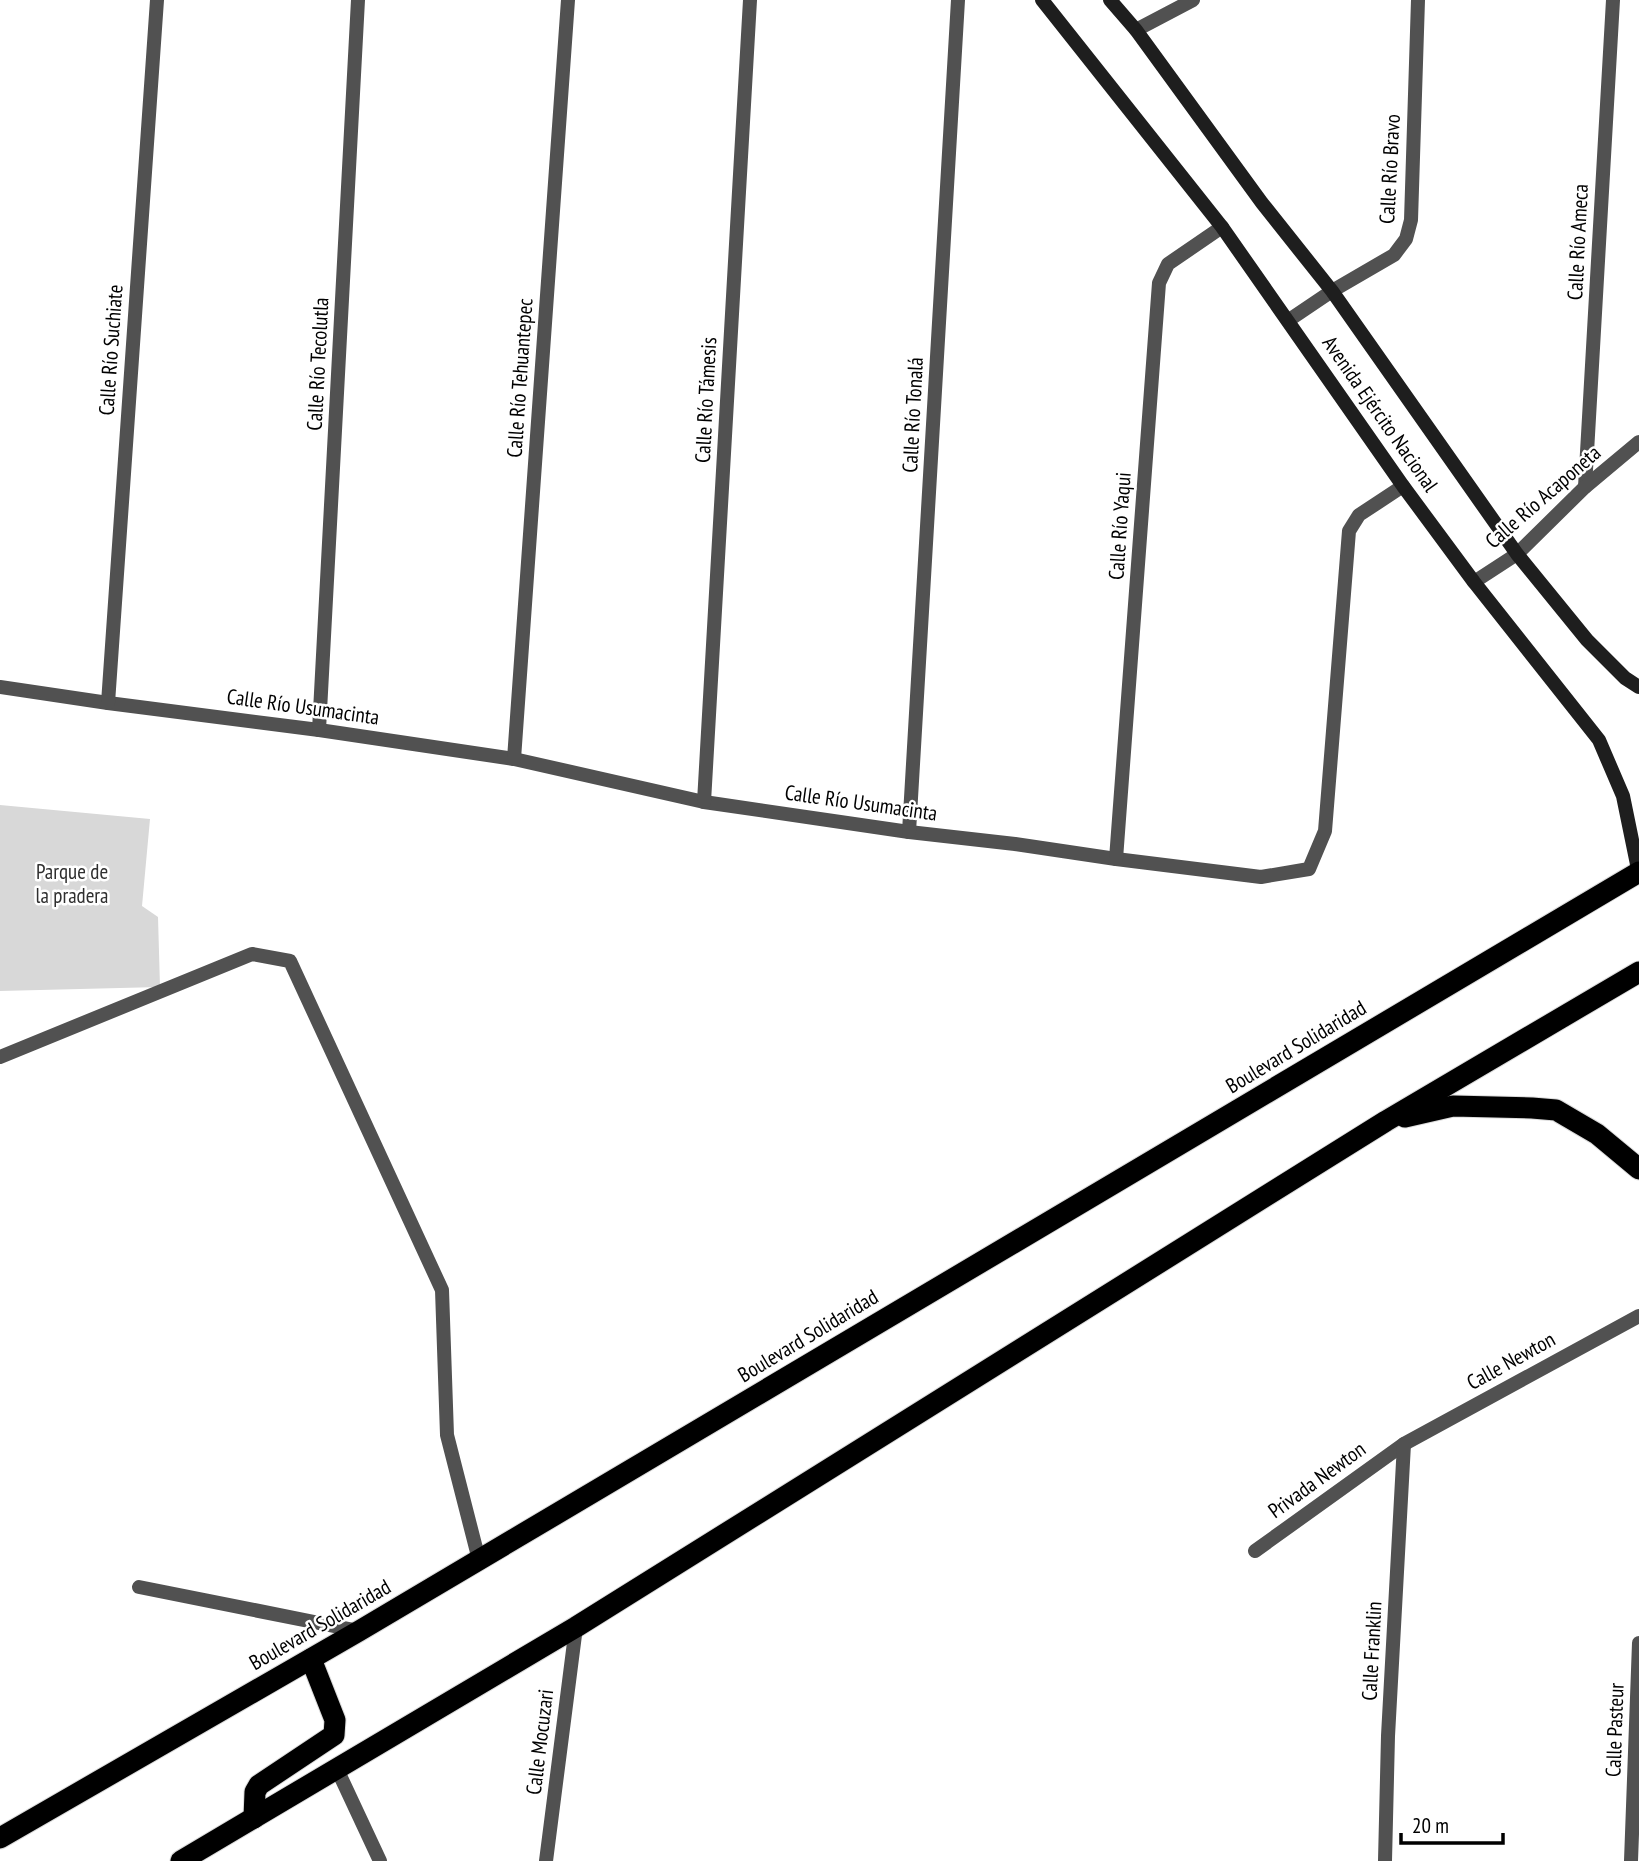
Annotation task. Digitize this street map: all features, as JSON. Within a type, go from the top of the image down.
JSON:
[{"type":"highway","name":"Boulevard Solidaridad","points":[[0,1838],[359,1631],[1639,873]]},
{"type":"highway","points":[[181,1861],[576,1627],[1386,1121],[1639,972]]},
{"type":"highway","points":[[1386,1121],[1452,1106],[1556,1110],[1597,1134],[1639,1169]]},
{"type":"highway","points":[[254,1818],[255,1792],[259,1785],[334,1735],[335,1720],[311,1659]]},
{"type":"main road","name":"Avenida Ejército Nacional","points":[[1042,0],[1222,227],[1403,486],[1474,582],[1599,740],[1623,796],[1639,873]]},
{"type":"main road","name":"Avenida Ejército Nacional","points":[[1110,0],[1136,30],[1262,203],[1332,291],[1517,554],[1587,640],[1625,678],[1639,687]]},
{"type":"street","name":"Calle Río Suchiate","points":[[108,703],[157,0]]},
{"type":"street","name":"Calle Río Tecolutla","points":[[319,730],[358,0]]},
{"type":"street","name":"Calle Río Tehuantepec","points":[[514,759],[568,0]]},
{"type":"street","name":"Calle Río Támesis","points":[[704,802],[750,0]]},
{"type":"street","name":"Calle Río Tonalá","points":[[909,832],[958,0]]},
{"type":"street","points":[[1136,30],[1193,0]]},
{"type":"street","name":"Calle Río Bravo","points":[[1289,320],[1394,255],[1406,239],[1411,220],[1418,0]]},
{"type":"street","name":"Calle Río Ameca","points":[[1585,487],[1613,0]]},
{"type":"street","name":"Calle Río Yaqui","points":[[1116,859],[1159,283],[1168,264],[1222,227]]},
{"type":"street","name":"Calle Río Acaponeta","points":[[1474,582],[1517,554],[1585,487],[1639,442]]},
{"type":"street","name":"Calle Río Usumacinta","points":[[0,687],[514,759],[704,802],[909,832],[1261,877],[1309,869],[1325,831],[1349,531],[1359,515],[1403,486]]},
{"type":"street","points":[[0,1057],[251,954],[290,961],[442,1290],[447,1435],[479,1560]]},
{"type":"street","name":"Calle Newton","points":[[1404,1444],[1639,1316]]},
{"type":"street","name":"Privada Newton","points":[[1255,1551],[1404,1444]]},
{"type":"street","name":"Calle Franklin","points":[[1385,1861],[1388,1736],[1404,1444]]},
{"type":"street","points":[[139,1587],[359,1631]]},
{"type":"street","name":"Calle Mocuzari","points":[[546,1861],[576,1627]]},
{"type":"street","name":"Calle Pasteur","points":[[1631,1861],[1639,1643]]},
{"type":"street","points":[[337,1769],[380,1861]]},
{"type":"green space","name":"Parque de la pradera","points":[[0,805],[150,819],[142,906],[158,917],[160,987],[0,991]]}]
